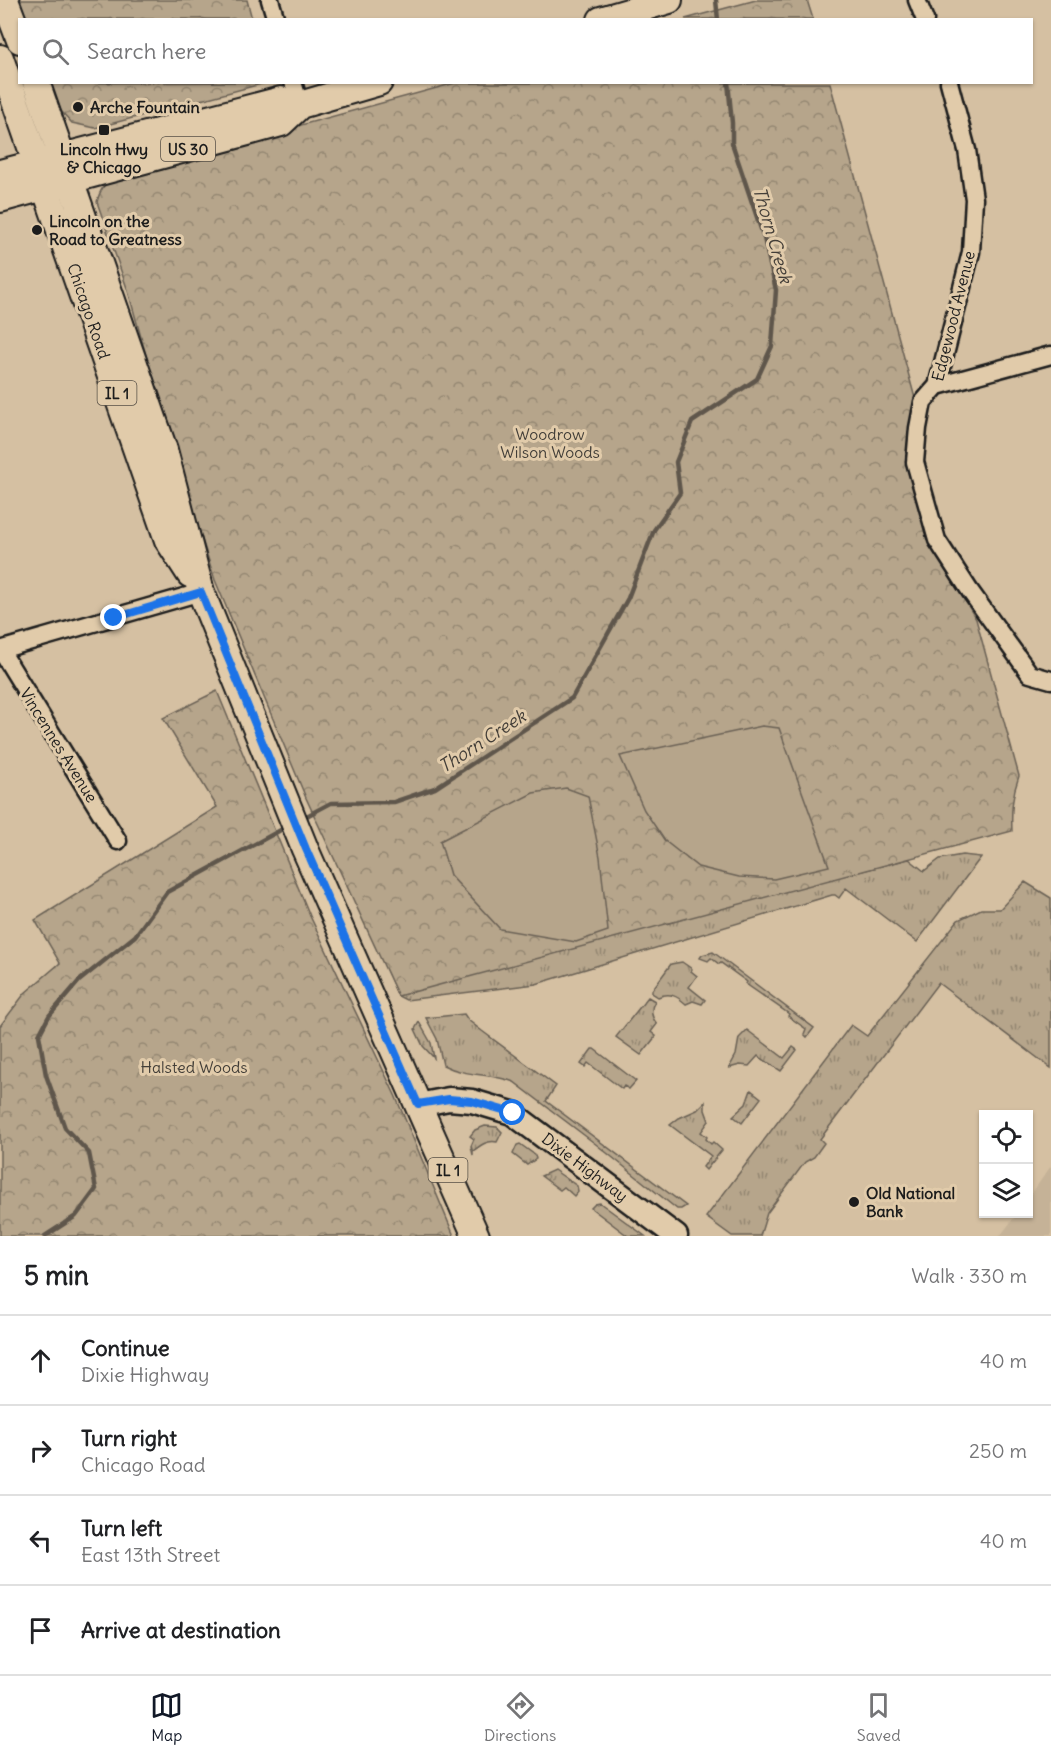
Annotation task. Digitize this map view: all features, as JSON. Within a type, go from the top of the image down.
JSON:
[{"type":"main road","points":[[5,0],[18,35]]},
{"type":"main road","points":[[608,18],[669,0]]},
{"type":"main road","name":"Chicago Road","points":[[0,58],[50,160],[168,540],[201,592],[306,849],[477,1236]]},
{"type":"main road","name":"Chicago Road","points":[[36,84],[50,160]]},
{"type":"main road","name":"US 30","points":[[0,173],[297,94],[365,84]]},
{"type":"main road","name":"US 30","points":[[0,199],[281,123],[297,94]]},
{"type":"main road","name":"Dixie Highway","points":[[418,1104],[449,1099],[472,1101],[513,1113],[676,1236]]},
{"type":"street","points":[[270,0],[275,18]]},
{"type":"street","points":[[917,0],[924,18]]},
{"type":"street","name":"Edgewood Avenue","points":[[950,84],[967,150],[974,199],[972,252],[937,386],[923,402],[915,462],[937,540],[970,591],[1030,674],[1051,680]]},
{"type":"street","points":[[937,386],[1051,355]]},
{"type":"street","points":[[0,650],[201,592]]},
{"type":"street","name":"Vincennes Avenue","points":[[0,650],[118,841]]},
{"type":"shaded area","points":[[1051,1166],[1051,1236],[1000,1236],[1014,1218],[1033,1218],[1033,1191]]},
{"type":"green space","points":[[17,0],[247,0],[252,18],[25,18]]},
{"type":"green space","points":[[756,0],[807,0],[813,18],[689,18]]},
{"type":"green space","points":[[50,84],[261,84],[95,128],[72,123],[61,111]]},
{"type":"green space","name":"Woodrow Wilson Woods","points":[[451,84],[830,84],[916,402],[910,426],[942,562],[976,619],[1019,776],[1013,803],[1012,831],[398,996],[306,798],[215,580],[167,430],[128,291],[97,202],[103,188],[114,176]]},
{"type":"green space","name":"Halsted Woods","points":[[217,691],[310,916],[395,1095],[454,1236],[0,1236],[0,1026],[25,993],[60,963],[35,920],[217,807],[163,718]]},
{"type":"green space","points":[[762,726],[779,728],[829,866],[774,879],[739,877],[698,867],[665,841],[644,810],[620,756]]},
{"type":"green space","points":[[566,788],[588,796],[600,857],[608,931],[576,942],[500,929],[450,875],[440,841],[533,793]]},
{"type":"green space","points":[[962,855],[981,857],[917,942],[846,888],[839,898],[832,895],[536,984],[406,1000],[398,996],[386,969],[397,977],[909,859],[924,871],[940,859]]},
{"type":"green space","points":[[1025,882],[1051,898],[1051,1068],[938,983],[820,1139],[824,1143],[814,1157],[805,1162],[767,1213],[760,1236],[732,1236],[706,1217],[851,1025],[867,1036],[958,920],[981,909],[1000,909]]},
{"type":"green space","points":[[713,952],[814,1028],[807,1037],[804,1034],[806,1029],[788,1016],[789,1014],[746,984],[747,982],[721,963],[711,958],[708,961],[700,958],[702,955]]},
{"type":"green space","points":[[682,962],[697,976],[689,987],[705,1000],[702,1004],[693,1001],[686,1004],[673,996],[658,997],[652,993],[671,964]]},
{"type":"green space","points":[[648,997],[655,1001],[652,1013],[657,1024],[651,1032],[656,1036],[641,1055],[616,1037]]},
{"type":"green space","points":[[464,1014],[482,1031],[556,1086],[546,1101],[686,1206],[677,1209],[514,1082],[443,1065],[437,1039],[426,1018]]},
{"type":"green space","points":[[419,1022],[431,1043],[434,1058],[423,1046],[415,1029]]},
{"type":"green space","points":[[747,1030],[784,1058],[793,1047],[797,1050],[781,1071],[758,1056],[749,1066],[740,1065],[729,1068],[736,1055],[739,1038]]},
{"type":"green space","points":[[592,1049],[636,1081],[629,1089],[624,1086],[622,1089],[588,1063],[585,1067],[581,1064]]},
{"type":"green space","points":[[751,1090],[761,1098],[742,1123],[733,1116],[746,1104]]},
{"type":"green space","points":[[705,1102],[709,1121],[701,1132],[711,1144],[713,1142],[722,1150],[706,1170],[703,1167],[711,1156],[670,1125],[697,1110]]},
{"type":"green space","points":[[485,1126],[497,1127],[502,1132],[497,1142],[481,1145],[473,1151],[473,1155],[471,1146],[474,1139],[470,1136],[475,1130]]},
{"type":"green space","points":[[520,1144],[535,1155],[536,1159],[527,1165],[513,1154],[517,1145]]},
{"type":"green space","points":[[554,1170],[577,1186],[578,1191],[574,1196],[564,1187],[560,1190],[541,1176]]},
{"type":"green space","points":[[600,1203],[645,1236],[628,1236],[591,1208]]},
{"type":"waterway","name":"Thorn Creek","points":[[716,0],[718,18]]},
{"type":"waterway","name":"Thorn Creek","points":[[301,819],[331,803],[394,802],[435,788],[572,698],[628,598],[654,530],[680,493],[676,462],[692,422],[757,379],[772,346],[776,290],[764,238],[732,143],[728,84]]},
{"type":"waterway","name":"Thorn Creek","points":[[45,1236],[76,1216],[96,1189],[89,1153],[65,1128],[46,1075],[39,1035],[49,1016],[79,981],[135,936],[167,892],[288,826]]},
{"type":"place","name":"Arche Fountain","points":[[78,107]]},
{"type":"place","name":"Lincoln Hwy & Chicago","points":[[104,130]]},
{"type":"place","name":"Lincoln on the Road to Greatness","points":[[37,230]]},
{"type":"place","name":"Old National Bank","points":[[854,1202]]},
{"type":"route","points":[[114,618],[201,592],[306,849],[418,1104],[449,1099],[472,1101],[513,1113]]}]
